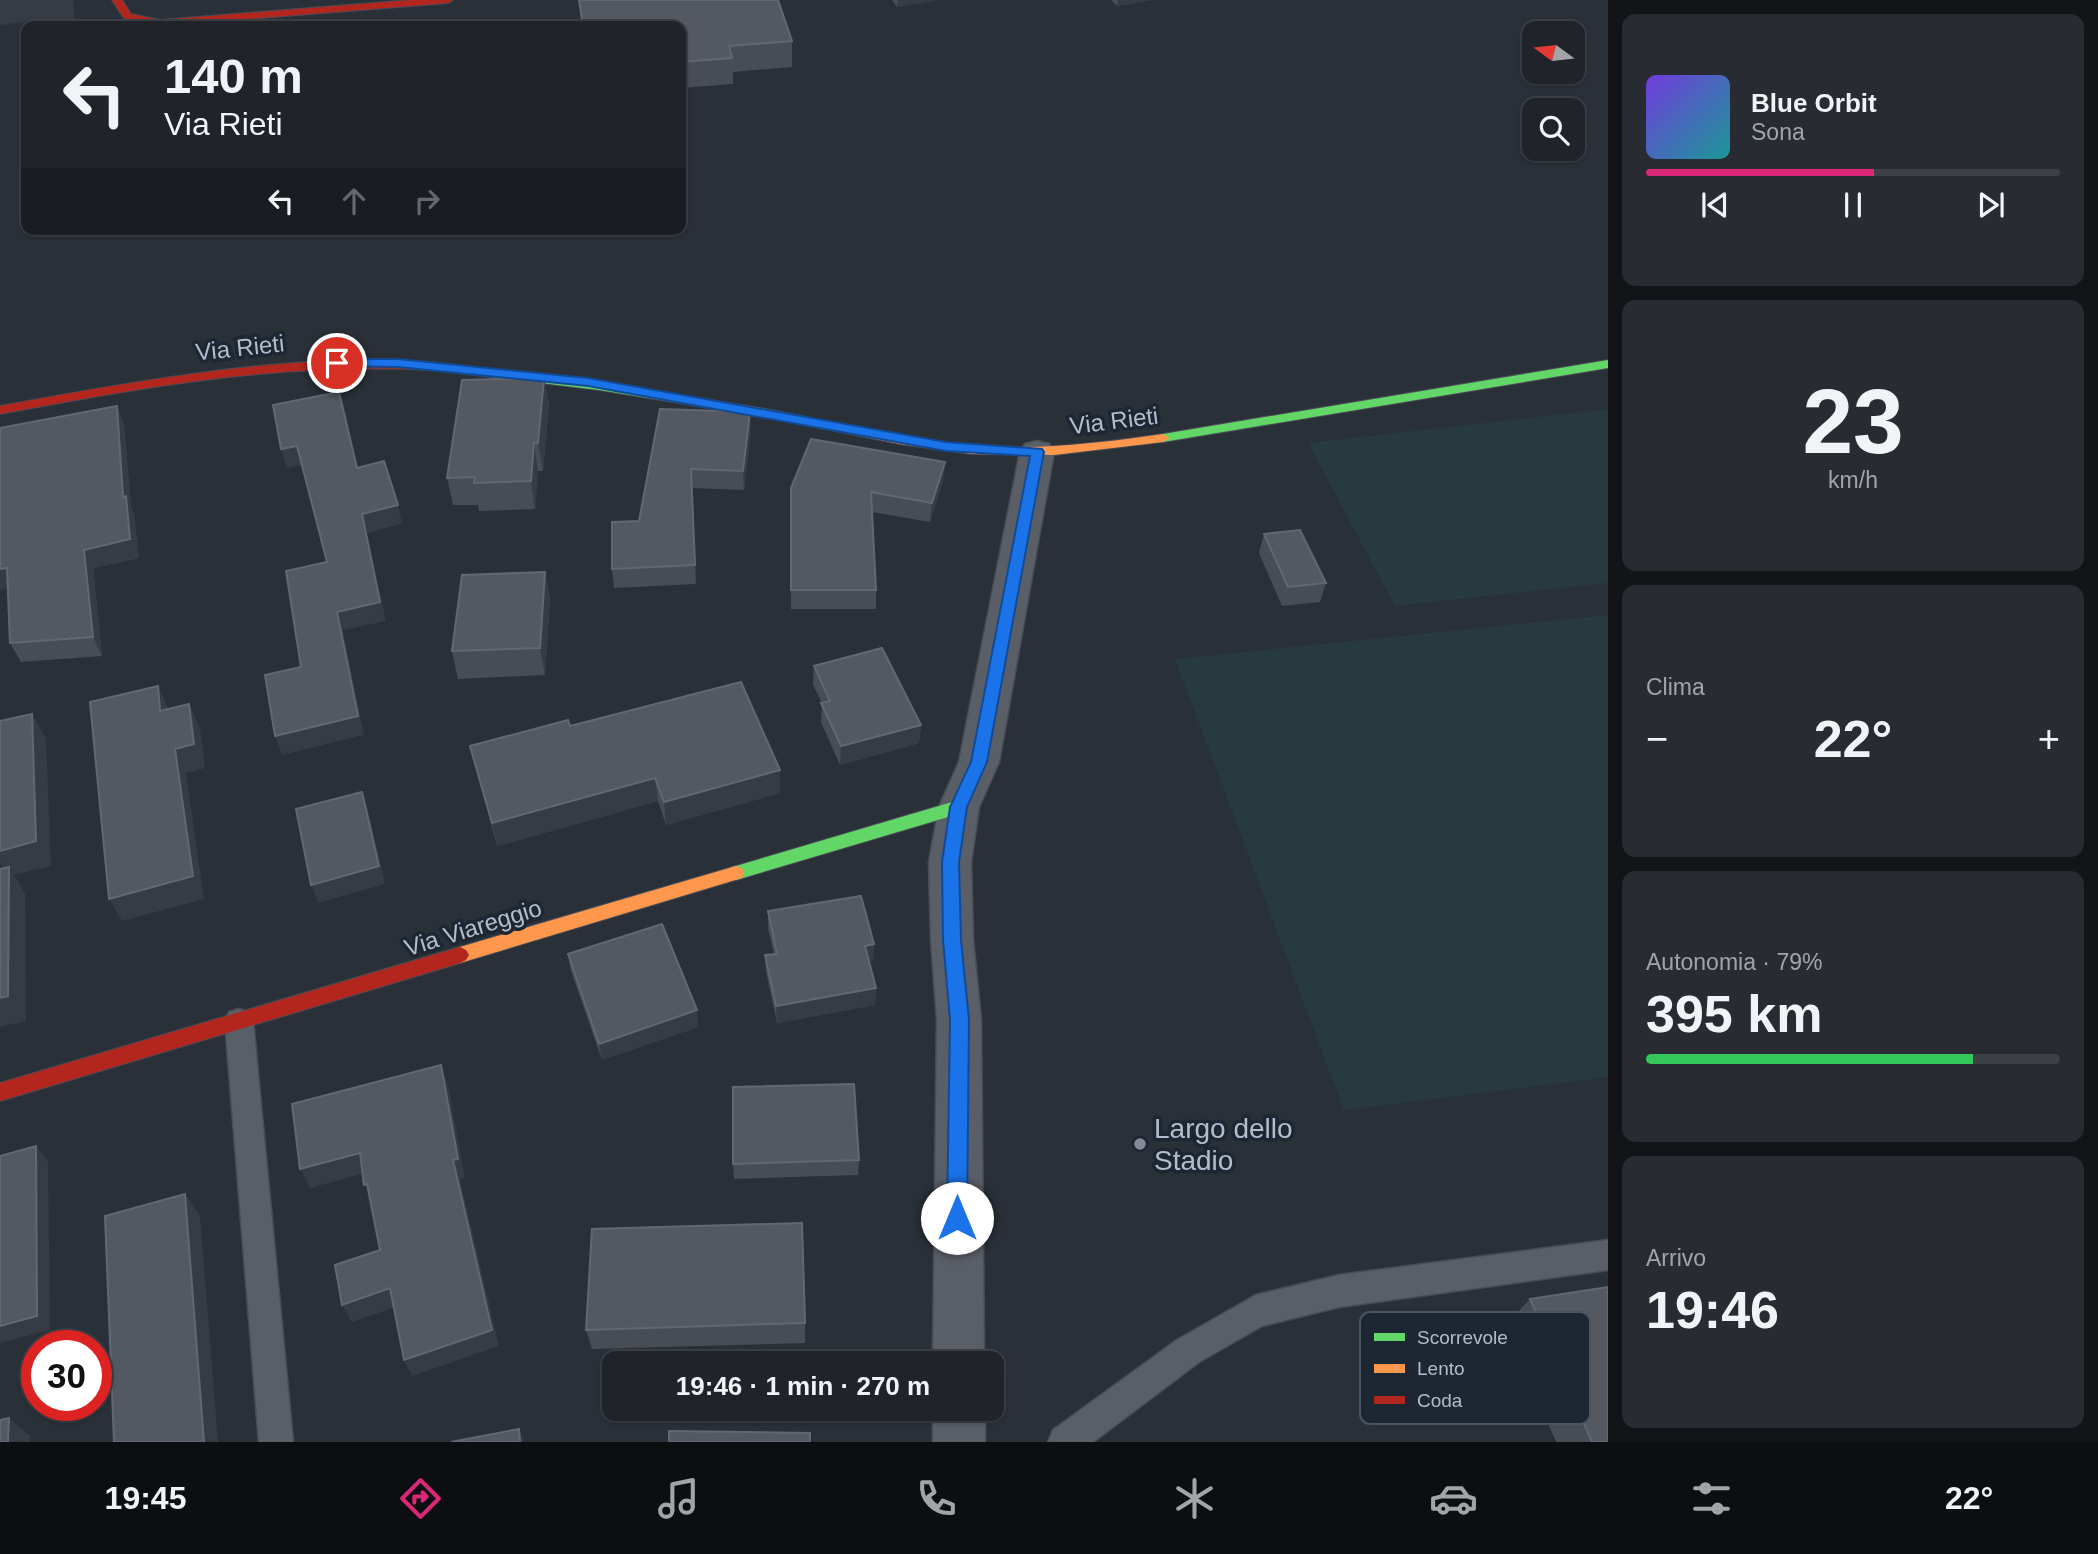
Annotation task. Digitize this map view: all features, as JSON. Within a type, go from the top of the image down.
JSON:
[{"type":"street","points":[[117,0],[120,10],[128,17],[149,21]]},
{"type":"street","points":[[185,21],[449,0]]},
{"type":"street","name":"Via Rieti","points":[[0,410],[184,376],[294,365],[398,363],[635,388],[946,447],[1037,452],[1121,445],[1608,365]]},
{"type":"street","points":[[958,1351],[959,1020],[952,940],[950,862],[959,807],[979,762],[1037,452]]},
{"type":"street","name":"Via Viareggio","points":[[0,1091],[959,807]]},
{"type":"street","points":[[959,1421],[959,1442]]},
{"type":"lane","points":[[239,1021],[276,1442]]},
{"type":"lane","points":[[1065,1442],[1188,1351],[1256,1311],[1339,1291],[1608,1255]]},
{"type":"green space","points":[[1608,409],[1608,583],[1395,606],[1308,443]]},
{"type":"green space","points":[[1608,615],[1608,1077],[1344,1110],[1175,659]]},
{"type":"building","points":[[579,0],[778,0],[792,41],[729,46],[732,58],[686,62],[686,21],[582,21]]},
{"type":"building","points":[[544,378],[538,443],[534,443],[531,481],[474,483],[475,477],[447,478],[462,380]]},
{"type":"building","points":[[339,392],[357,468],[384,461],[398,505],[362,514],[380,602],[337,612],[358,716],[275,736],[265,675],[301,667],[286,571],[327,562],[297,446],[281,449],[273,405]]},
{"type":"building","points":[[117,406],[123,497],[126,496],[130,539],[84,550],[93,637],[10,643],[7,568],[0,569],[0,428]]},
{"type":"building","points":[[660,409],[750,412],[743,471],[691,469],[695,565],[612,569],[612,522],[639,521]]},
{"type":"building","points":[[811,439],[945,462],[932,503],[871,492],[876,590],[791,590],[791,488]]},
{"type":"building","points":[[1300,530],[1326,583],[1288,587],[1264,534]]},
{"type":"building","points":[[545,572],[540,648],[452,651],[462,575]]},
{"type":"building","points":[[882,648],[921,725],[841,746],[821,703],[830,701],[814,666]]},
{"type":"building","points":[[741,682],[780,770],[664,802],[655,778],[492,823],[470,746],[568,720],[570,726]]},
{"type":"building","points":[[158,686],[160,711],[189,704],[194,744],[175,749],[193,876],[109,899],[90,702]]},
{"type":"building","points":[[32,714],[36,841],[0,851],[0,721]]},
{"type":"building","points":[[362,792],[379,866],[311,885],[296,809]]},
{"type":"building","points":[[9,867],[8,996],[0,998],[0,869]]},
{"type":"building","points":[[861,896],[874,944],[865,946],[876,988],[776,1006],[765,955],[777,954],[768,911]]},
{"type":"building","points":[[662,924],[697,1010],[599,1044],[568,954]]},
{"type":"building","points":[[441,1065],[458,1159],[453,1160],[492,1330],[404,1360],[390,1288],[342,1305],[335,1265],[380,1250],[367,1184],[364,1185],[360,1153],[300,1169],[292,1104]]},
{"type":"building","points":[[854,1084],[859,1160],[733,1164],[733,1087]]},
{"type":"building","points":[[36,1146],[37,1316],[0,1326],[0,1156]]},
{"type":"building","points":[[185,1194],[204,1442],[114,1442],[112,1330],[110,1330],[105,1216]]},
{"type":"building","points":[[802,1223],[805,1323],[586,1330],[592,1229]]},
{"type":"building","points":[[1608,1287],[1608,1442],[1592,1442],[1584,1424],[1590,1424],[1590,1312],[1536,1312],[1530,1299]]},
{"type":"building","points":[[9,1418],[8,1442],[0,1442],[0,1420]]},
{"type":"building","points":[[519,1429],[520,1442],[451,1442]]},
{"type":"building","points":[[669,1431],[810,1433],[810,1442],[669,1442]]},
{"type":"traffic: fast","points":[[1163,438],[1608,364]]},
{"type":"traffic: fast","points":[[430,366],[599,386],[766,413]]},
{"type":"traffic: fast","points":[[736,873],[959,807]]},
{"type":"traffic: slow","points":[[766,413],[945,447],[999,452],[1054,451],[1163,438]]},
{"type":"traffic: slow","points":[[460,955],[736,873]]},
{"type":"traffic: jam","points":[[117,0],[128,16],[151,21]]},
{"type":"traffic: jam","points":[[185,21],[448,0]]},
{"type":"traffic: jam","points":[[0,410],[160,381],[268,367],[376,363],[430,366]]},
{"type":"traffic: jam","points":[[0,1092],[460,955]]},
{"type":"place","name":"Largo dello Stadio","points":[[1140,1144]]},
{"type":"route","points":[[337,363],[398,363],[491,370],[588,382],[635,388],[946,447],[1037,452],[979,762],[959,807],[950,862],[952,940],[959,1020],[957,1218]]}]
